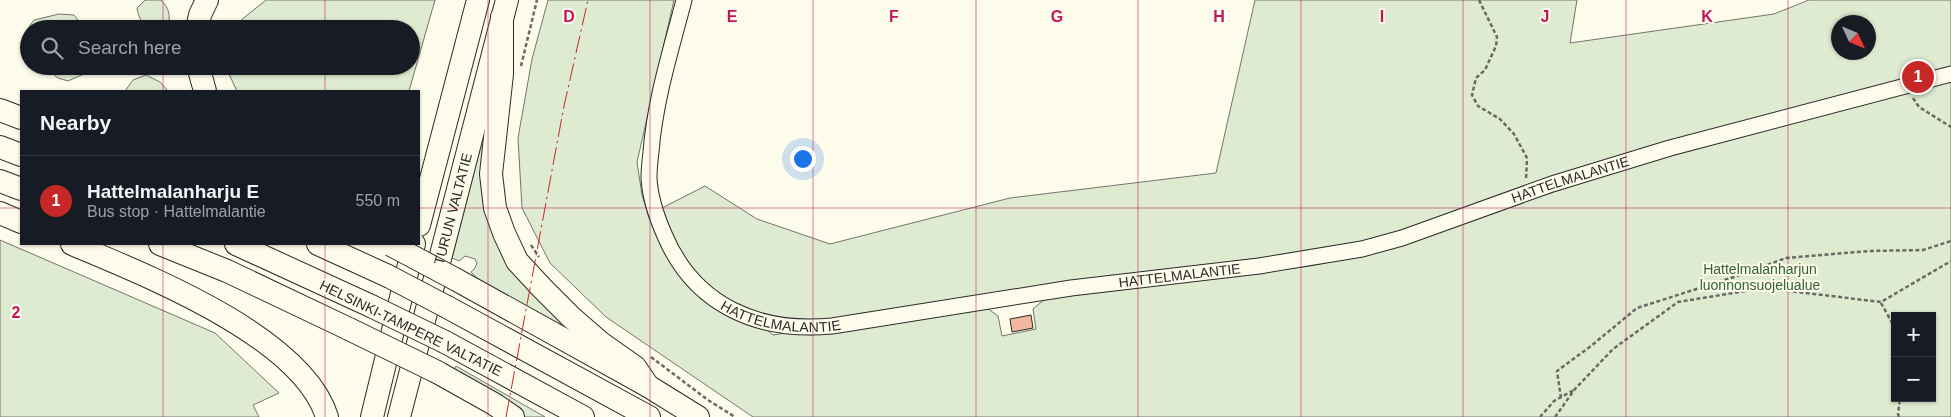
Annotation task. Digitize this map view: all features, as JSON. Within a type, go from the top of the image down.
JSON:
[{"type":"highway","points":[[199,20],[207,0]]},
{"type":"highway","name":"TURUN VALTATIE","points":[[420,221],[476,2]]},
{"type":"highway","points":[[505,8],[502,74],[491,174],[495,208],[504,234],[517,261],[542,288],[601,343],[635,367],[648,386]]},
{"type":"highway","name":"TURUN VALTATIE","points":[[399,417],[505,8]]},
{"type":"highway","points":[[201,75],[205,90]]},
{"type":"highway","points":[[0,110],[20,118]]},
{"type":"highway","points":[[0,147],[20,155]]},
{"type":"highway","points":[[0,181],[20,189]]},
{"type":"highway","points":[[0,213],[20,222]]},
{"type":"highway","points":[[74,245],[165,285],[248,331],[291,363],[308,382],[327,417]]},
{"type":"highway","points":[[162,245],[227,271],[349,328],[437,372],[494,404],[512,417]]},
{"type":"highway","name":"HELSINKI-TAMPERE VALTATIE","points":[[238,245],[445,342],[583,417]]},
{"type":"highway","points":[[320,245],[388,276],[649,417]]},
{"type":"highway","points":[[392,245],[648,386],[698,417]]},
{"type":"highway","points":[[372,417],[414,245]]},
{"type":"street","name":"HATTELMALANTIE","points":[[684,0],[653,124],[649,178],[653,203],[671,252],[683,271],[699,288],[731,310],[763,322],[788,327],[811,328],[832,326],[1071,288],[1307,259],[1362,249],[1402,238],[1525,194],[1670,148],[1951,74]]},
{"type":"path","points":[[520,68],[536,0]]},
{"type":"path","points":[[1479,0],[1498,37],[1485,70],[1476,78],[1472,95],[1478,106],[1500,119],[1514,134],[1527,158],[1525,194]]},
{"type":"path","points":[[1906,86],[1918,107],[1951,126]]},
{"type":"path","points":[[526,239],[540,258]]},
{"type":"path","points":[[1561,398],[1557,371],[1637,308],[1734,278],[1786,258],[1869,251],[1923,250],[1951,241]]},
{"type":"path","points":[[1555,417],[1575,389],[1613,349],[1678,302],[1764,288],[1881,302],[1951,260]]},
{"type":"path","points":[[1881,302],[1891,321]]},
{"type":"path","points":[[648,354],[708,400],[735,417]]},
{"type":"path","points":[[1540,417],[1554,402],[1575,389]]},
{"type":"path","points":[[1899,417],[1900,402]]},
{"type":"green space","points":[[145,0],[161,0],[169,13],[169,20],[142,20],[137,8]]},
{"type":"green space","points":[[266,0],[435,0],[420,52],[420,20],[241,20]]},
{"type":"green space","name":"Hattelmalanharjun luonnonsuojelualue","points":[[548,0],[674,0],[637,162],[642,195],[649,218],[675,270],[697,295],[730,317],[765,328],[773,335],[786,333],[812,335],[987,308],[998,316],[1002,336],[1036,329],[1033,309],[1045,299],[1310,266],[1367,255],[1619,170],[1951,80],[1951,417],[753,417],[606,317],[550,263],[522,208],[518,138],[532,59]]},
{"type":"green space","points":[[1255,0],[1577,0],[1570,43],[1774,14],[1809,0],[1951,0],[1951,68],[1594,164],[1511,191],[1425,224],[1363,242],[1307,252],[1056,284],[841,319],[791,319],[767,315],[745,308],[725,298],[706,285],[690,267],[676,244],[662,208],[705,186],[757,219],[830,244],[1010,198],[1216,173]]},
{"type":"green space","points":[[59,14],[74,15],[78,20],[34,20]]},
{"type":"green space","points":[[54,75],[82,75],[68,81]]},
{"type":"green space","points":[[146,75],[160,82],[167,90],[126,90],[133,80]]},
{"type":"green space","points":[[229,75],[414,75],[409,90],[237,90]]},
{"type":"green space","points":[[482,141],[486,143],[488,197],[581,337],[485,287],[471,272],[477,263],[475,259],[465,256],[459,261],[452,258]]},
{"type":"green space","points":[[0,240],[215,333],[279,393],[253,405],[259,417],[0,417]]},
{"type":"green space","points":[[456,366],[545,417],[523,417],[452,373]]},
{"type":"building","points":[[1031,315],[1033,328],[1012,332],[1010,319]]},
{"type":"power","points":[[506,417],[564,106],[588,0]]},
{"type":"place","name":"Hattelmalanharju E","points":[[1918,77]]}]
